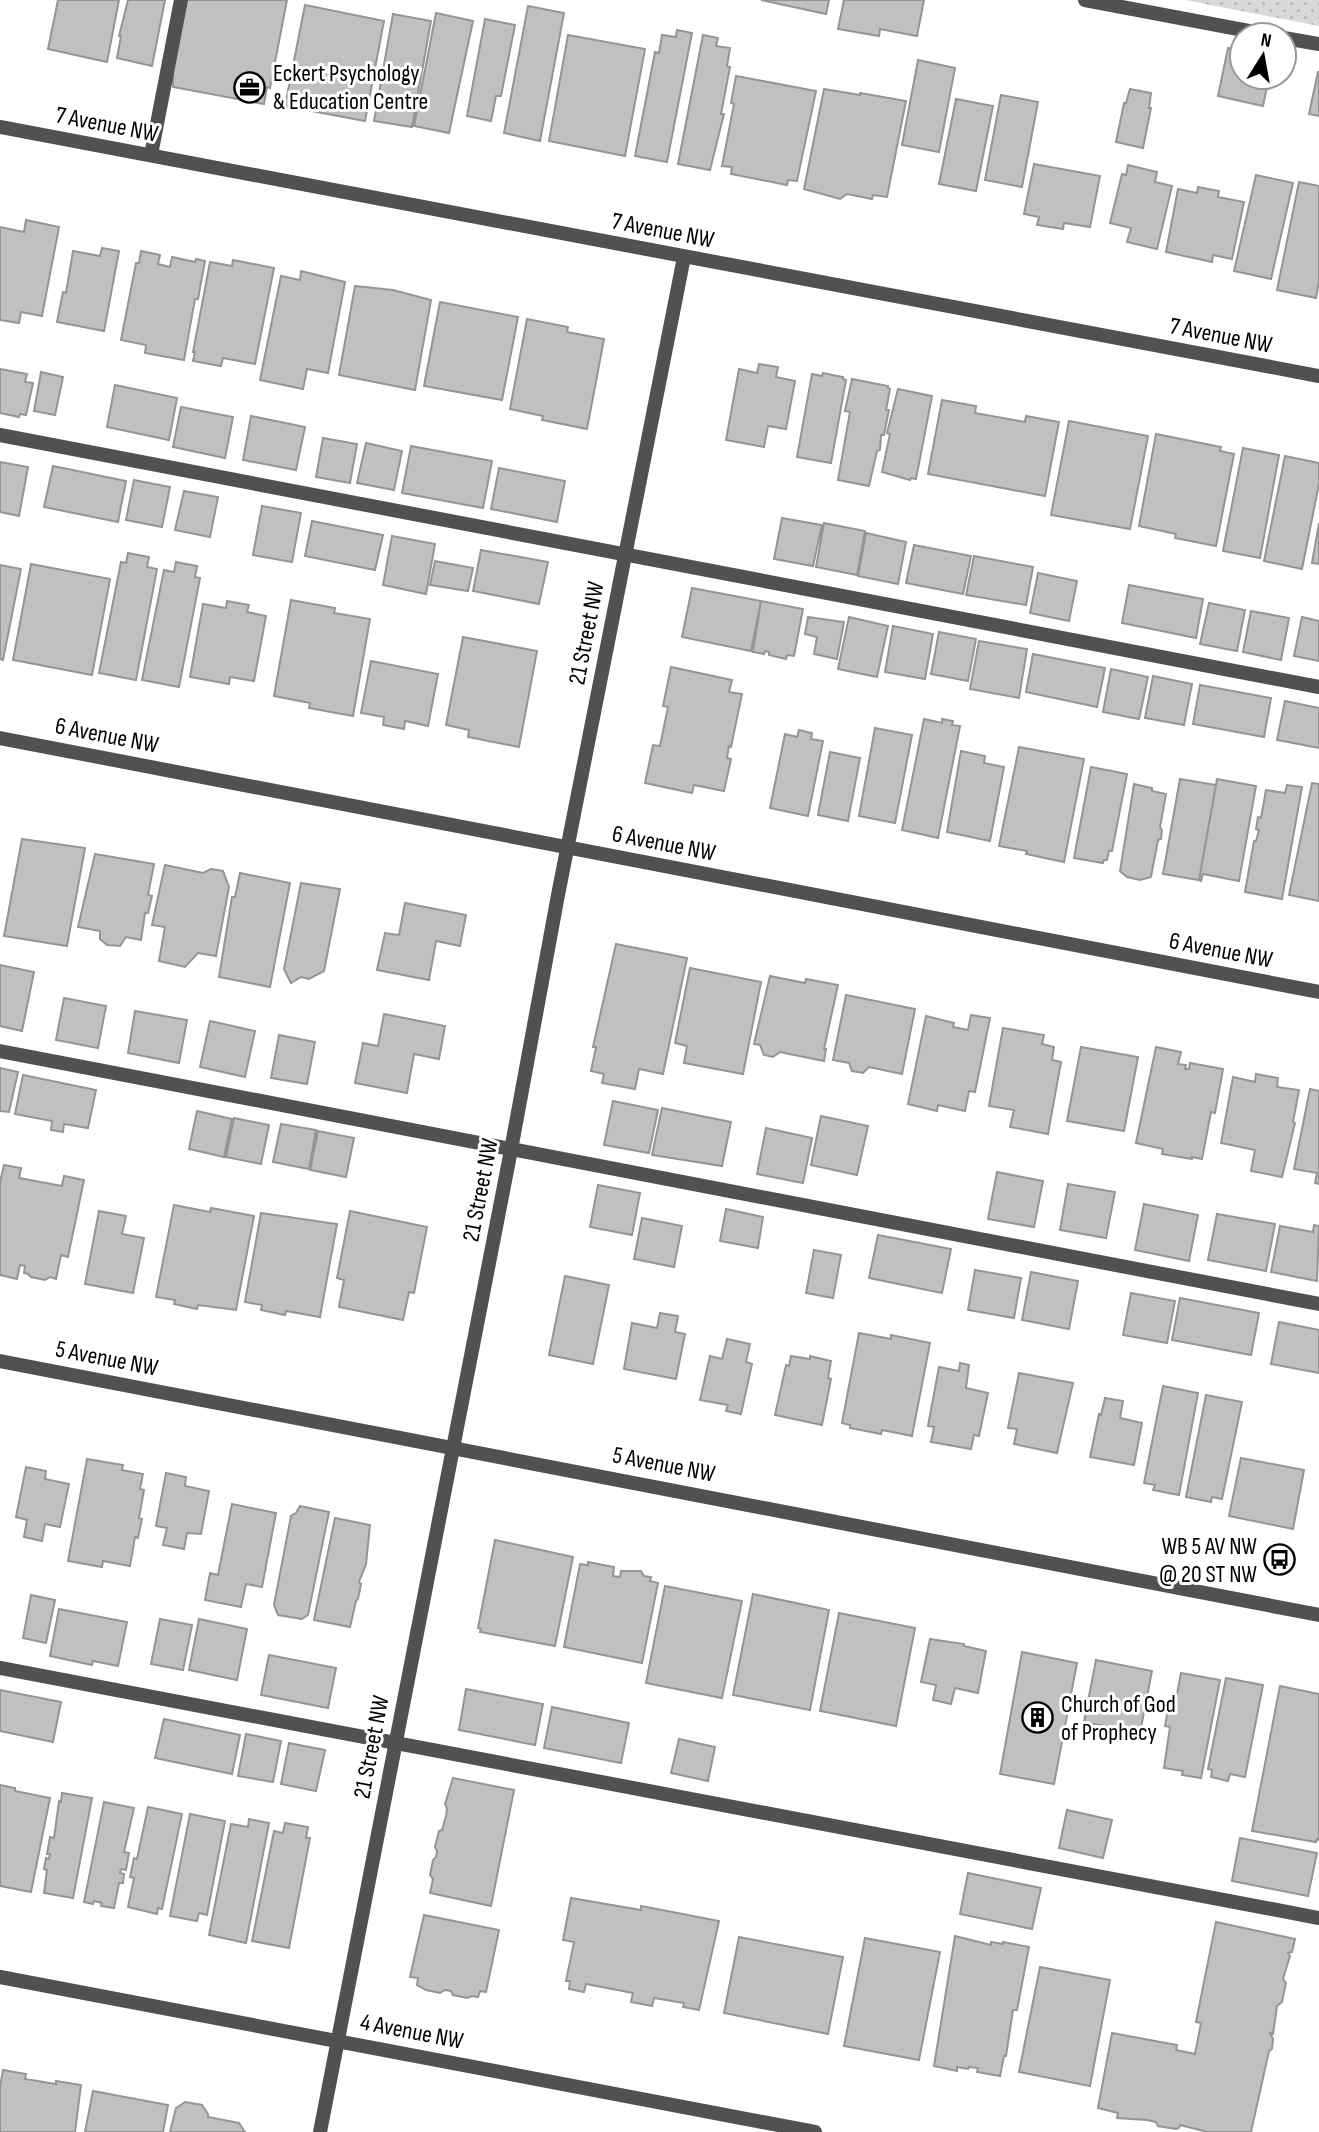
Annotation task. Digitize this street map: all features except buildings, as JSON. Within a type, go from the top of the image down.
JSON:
[{"type":"street","points":[[151,155],[181,0]]},
{"type":"street","points":[[1085,0],[1228,27]]},
{"type":"street","points":[[1298,40],[1319,44]]},
{"type":"street","name":"7 Avenue NW","points":[[0,127],[1319,376]]},
{"type":"street","name":"21 Street NW","points":[[320,2132],[511,1150],[567,846],[684,257]]},
{"type":"street","points":[[0,435],[1319,687]]},
{"type":"street","name":"6 Avenue NW","points":[[0,738],[1319,992]]},
{"type":"street","points":[[0,1051],[1319,1304]]},
{"type":"street","name":"5 Avenue NW","points":[[0,1361],[1319,1615]]},
{"type":"street","points":[[0,1668],[1319,1918]]},
{"type":"street","name":"4 Avenue NW","points":[[0,1977],[816,2132]]},
{"type":"shaded area","points":[[1185,0],[1319,0],[1319,26]]},
{"type":"place","name":"Eckert Psychology & Education Centre","points":[[250,87]]},
{"type":"place","name":"WB 5 AV NW @ 20 ST NW","points":[[1280,1560]]},
{"type":"place","name":"Church of God of Prophecy","points":[[1038,1718]]}]
